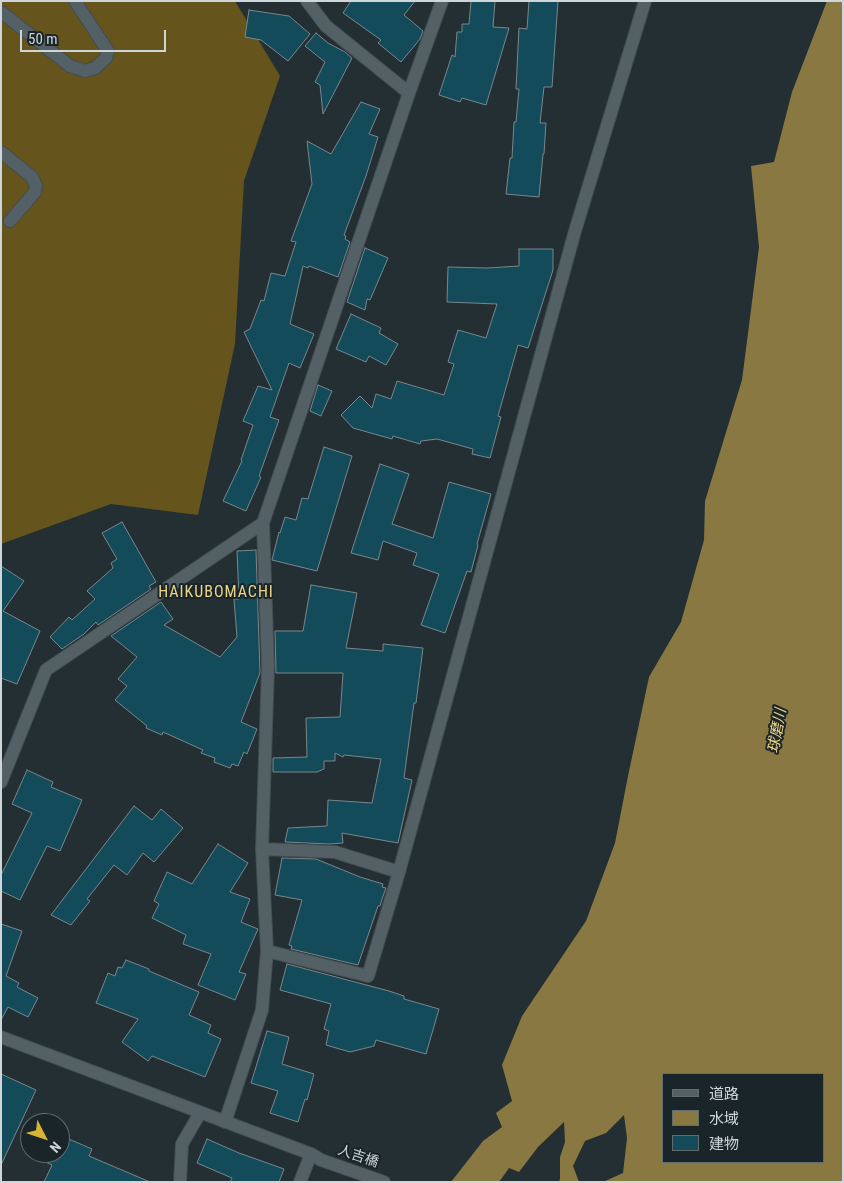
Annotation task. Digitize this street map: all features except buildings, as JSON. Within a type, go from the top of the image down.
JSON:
[{"type":"street","points":[[1,12],[70,66],[85,71],[95,68],[106,58],[108,51],[75,1]]},
{"type":"street","points":[[307,1],[326,26],[409,93]]},
{"type":"street","points":[[225,1122],[262,1010],[267,951],[262,849],[268,667],[264,523],[409,93],[442,1]]},
{"type":"street","points":[[267,951],[368,976],[399,872],[575,231],[645,1]]},
{"type":"street","points":[[1,152],[32,177],[36,186],[35,192],[10,221]]},
{"type":"street","points":[[1,782],[46,670],[264,523]]},
{"type":"street","points":[[262,849],[335,852],[399,872]]},
{"type":"street","name":"人吉橋","points":[[1,1037],[384,1182]]},
{"type":"street","points":[[180,1182],[182,1144],[200,1112]]},
{"type":"street","points":[[300,1182],[316,1157]]},
{"type":"shaded area","points":[[1,1],[235,1],[280,76],[244,181],[235,344],[198,515],[111,504],[1,544]]},
{"type":"water","name":"球磨川","points":[[827,1],[843,1],[843,1182],[603,1182],[623,1173],[627,1138],[624,1115],[606,1133],[585,1141],[573,1166],[579,1182],[559,1182],[560,1157],[565,1142],[564,1122],[538,1147],[519,1172],[509,1168],[499,1182],[451,1182],[483,1141],[502,1127],[496,1113],[512,1101],[502,1065],[522,1016],[586,921],[615,843],[649,677],[681,622],[704,540],[705,501],[742,380],[759,247],[751,166],[774,162],[792,92]]},
{"type":"district","name":"HAIKUBOMACHI","points":[[216,593]]}]
